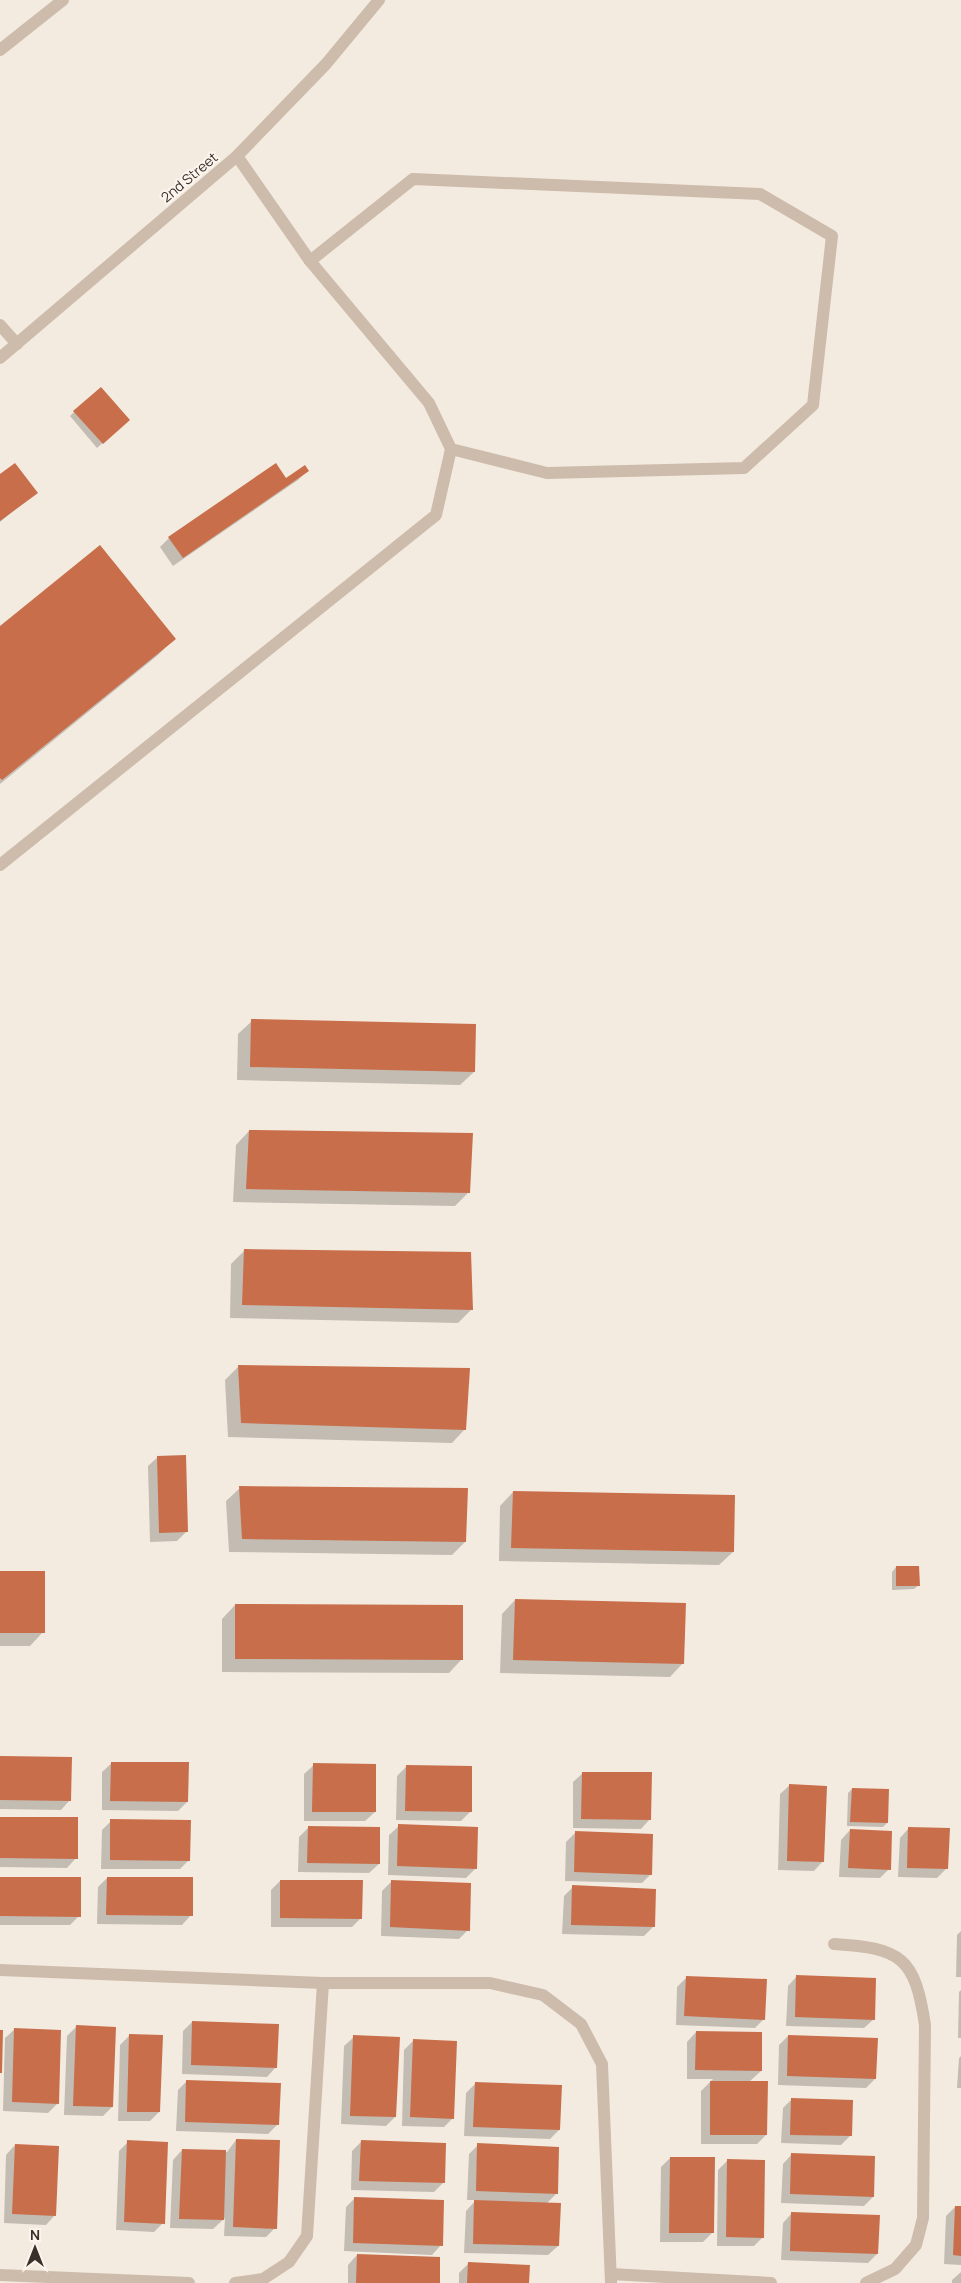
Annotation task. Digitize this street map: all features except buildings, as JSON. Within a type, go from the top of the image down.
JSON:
[{"type":"street","points":[[0,50],[63,0]]},
{"type":"street","name":"2nd Street","points":[[0,358],[237,156],[326,64],[379,0]]},
{"type":"street","points":[[0,865],[436,515],[451,449],[429,403],[310,261],[237,156]]},
{"type":"street","points":[[310,261],[413,179],[760,194],[832,236],[813,405],[744,468],[547,473],[451,449]]},
{"type":"street","points":[[0,325],[17,344]]},
{"type":"street","points":[[834,1944],[867,1946],[895,1954],[911,1969],[920,1995],[925,2025],[923,2218],[916,2245],[895,2269],[866,2283]]},
{"type":"street","points":[[0,1970],[323,1983],[490,1983],[543,1995],[582,2024],[602,2064],[611,2279],[771,2283]]},
{"type":"street","points":[[235,2283],[263,2280],[289,2262],[307,2236],[323,1983]]},
{"type":"street","points":[[0,2274],[189,2283]]}]
